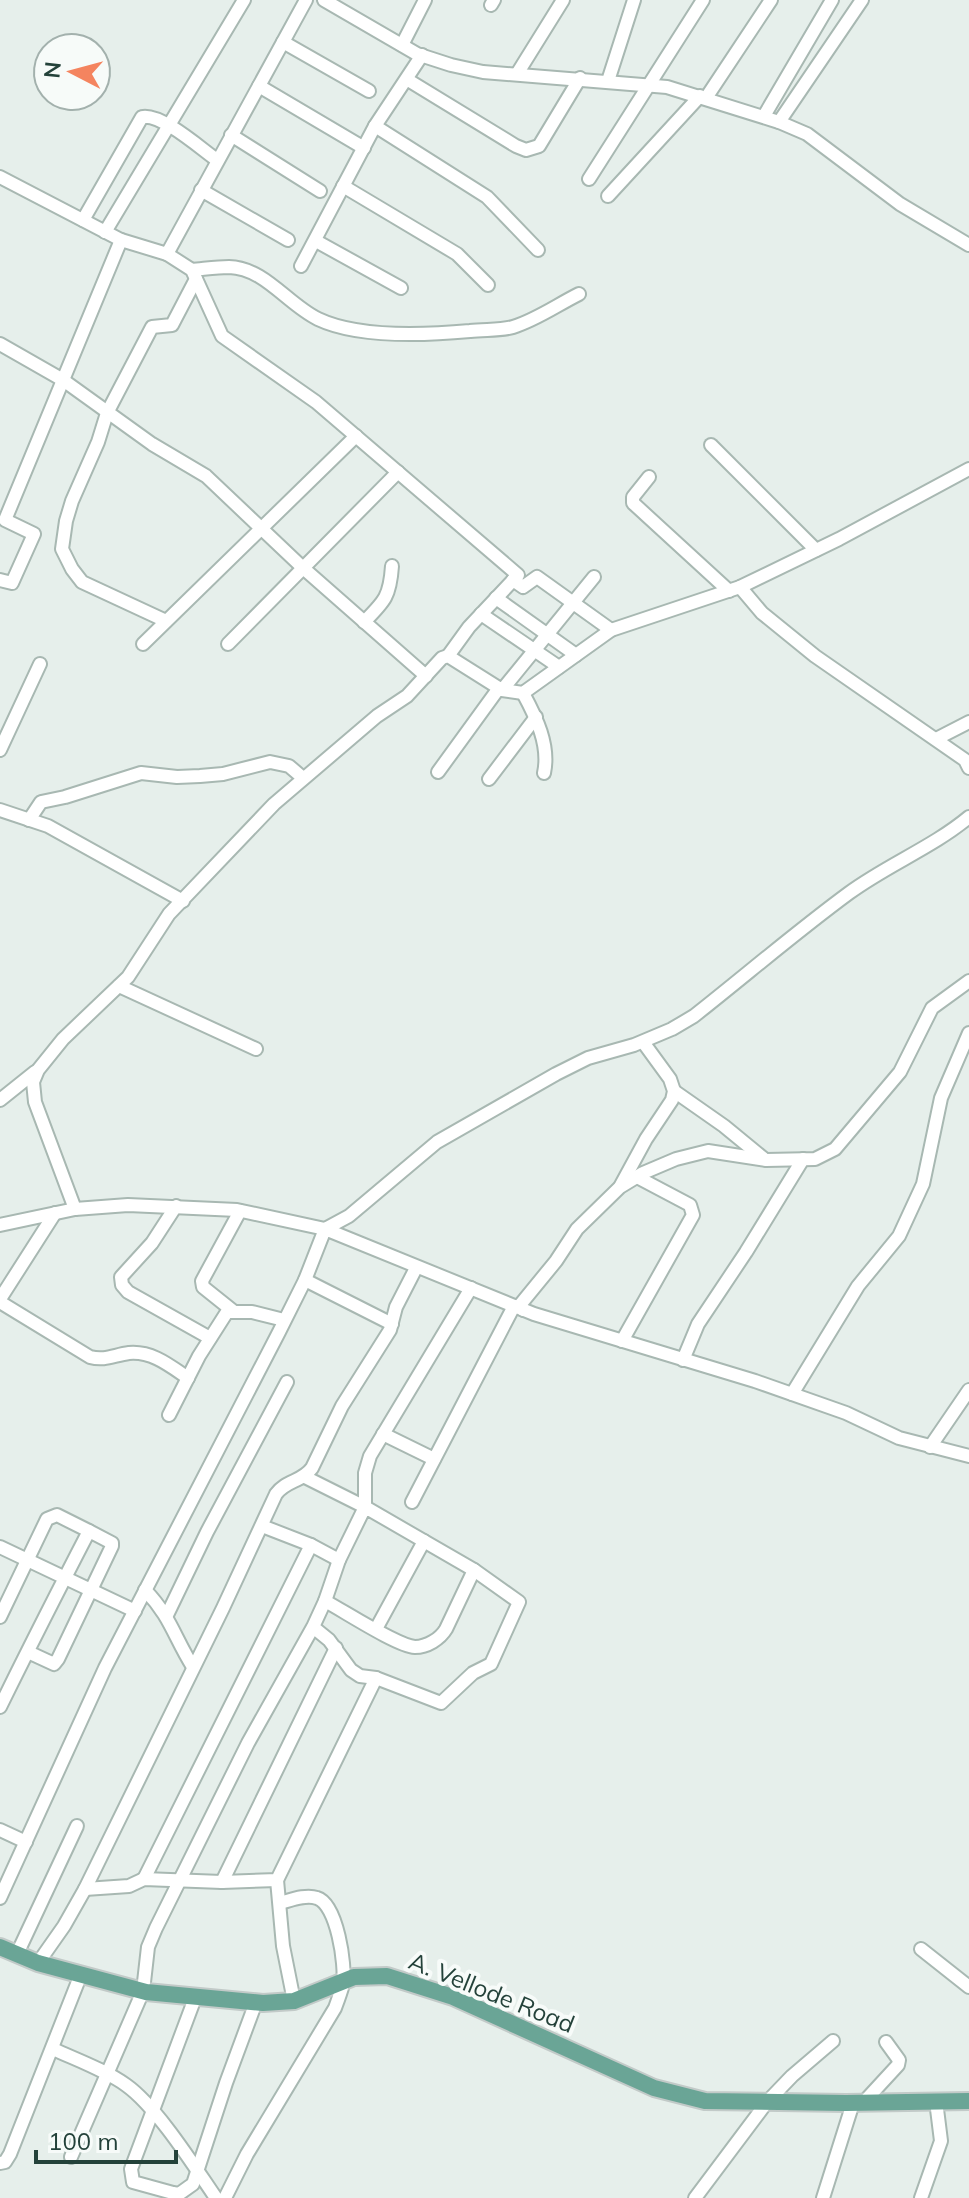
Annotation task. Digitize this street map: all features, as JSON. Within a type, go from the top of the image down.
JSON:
[{"type":"main road","name":"A. Vellode Road","points":[[0,1947],[38,1963],[143,1991],[195,1998],[294,2001],[354,1977],[408,1981],[514,2023],[654,2088],[705,2101],[969,2101]]},
{"type":"street","points":[[105,232],[244,0]]},
{"type":"street","points":[[167,254],[306,0]]},
{"type":"street","points":[[324,0],[422,55],[483,72],[648,85],[703,97],[764,116],[807,134],[900,204],[969,245]]},
{"type":"street","points":[[349,14],[356,0]]},
{"type":"street","points":[[402,45],[425,0]]},
{"type":"street","points":[[517,74],[563,0]]},
{"type":"street","points":[[608,81],[634,0]]},
{"type":"street","points":[[589,179],[703,0]]},
{"type":"street","points":[[608,196],[703,97],[771,0]]},
{"type":"street","points":[[764,116],[832,0]]},
{"type":"street","points":[[779,122],[862,0]]},
{"type":"street","points":[[283,42],[369,91]]},
{"type":"street","points":[[301,266],[375,126],[422,55]]},
{"type":"street","points":[[408,80],[526,150],[539,146],[580,78]]},
{"type":"street","points":[[259,86],[364,148]]},
{"type":"street","points":[[83,220],[142,117],[149,115],[169,126],[217,160]]},
{"type":"street","points":[[375,126],[487,197],[538,250]]},
{"type":"street","points":[[231,135],[320,191]]},
{"type":"street","points":[[0,177],[121,240],[167,254],[194,274],[222,336],[316,402],[518,575],[481,614],[448,656],[442,658],[407,696],[377,716],[274,804],[169,914],[155,939],[119,986],[63,1039],[38,1070],[0,1100]]},
{"type":"street","points":[[343,186],[457,254],[488,285]]},
{"type":"street","points":[[201,190],[288,240]]},
{"type":"street","points":[[0,580],[12,583],[34,534],[5,520],[121,240]]},
{"type":"street","points":[[316,241],[401,288]]},
{"type":"street","points":[[194,274],[231,267],[261,277],[301,310],[320,320],[339,326],[422,336],[509,328],[579,294]]},
{"type":"street","points":[[166,621],[82,582],[64,556],[62,540],[72,501],[107,413],[152,327],[172,325],[194,274]]},
{"type":"street","points":[[0,344],[63,380],[152,444],[206,476],[302,567],[426,676]]},
{"type":"street","points":[[143,644],[356,436]]},
{"type":"street","points":[[711,445],[816,550]]},
{"type":"street","points":[[448,656],[501,689],[523,693],[611,630],[734,589],[816,550],[969,469]]},
{"type":"street","points":[[228,644],[398,472]]},
{"type":"street","points":[[649,477],[633,497],[633,503],[815,656],[965,760],[969,768]]},
{"type":"street","points":[[364,622],[386,600],[391,588],[392,566]]},
{"type":"street","points":[[513,580],[523,587],[537,577],[611,630]]},
{"type":"street","points":[[438,772],[501,689],[594,577]]},
{"type":"street","points":[[496,598],[576,655]]},
{"type":"street","points":[[481,614],[559,667]]},
{"type":"street","points":[[0,750],[40,664]]},
{"type":"street","points":[[523,693],[536,717],[546,749],[544,773]]},
{"type":"street","points":[[489,779],[536,717]]},
{"type":"street","points":[[936,739],[969,722]]},
{"type":"street","points":[[29,820],[41,802],[141,773],[200,776],[223,774],[270,762],[289,766],[303,778]]},
{"type":"street","points":[[0,810],[48,826],[183,901]]},
{"type":"street","points":[[0,1898],[105,1668],[305,1280],[325,1229],[349,1216],[437,1142],[588,1058],[643,1042],[694,1016],[849,893],[880,871],[958,827],[969,817]]},
{"type":"street","points":[[412,1502],[526,1295],[556,1261],[577,1229],[620,1187],[676,1159],[708,1151],[766,1160],[815,1159],[835,1149],[900,1072],[932,1008],[969,981]]},
{"type":"street","points":[[119,986],[256,1049]]},
{"type":"street","points":[[792,1394],[858,1286],[899,1236],[923,1184],[941,1098],[969,1033]]},
{"type":"street","points":[[620,1187],[672,1100],[674,1091],[670,1079],[643,1042]]},
{"type":"street","points":[[38,1070],[33,1082],[35,1102],[75,1209]]},
{"type":"street","points":[[674,1091],[766,1160]]},
{"type":"street","points":[[683,1360],[698,1324],[803,1159]]},
{"type":"street","points":[[622,1341],[693,1215],[690,1205],[637,1177]]},
{"type":"street","points":[[0,1225],[75,1209],[128,1205],[240,1211],[325,1229],[518,1308],[792,1394],[846,1413],[899,1438],[969,1456]]},
{"type":"street","points":[[176,1206],[152,1243],[127,1268],[121,1277],[122,1285],[128,1292],[210,1338]]},
{"type":"street","points":[[233,1311],[203,1287],[202,1281],[240,1211]]},
{"type":"street","points":[[55,1213],[0,1300],[90,1357],[103,1360],[128,1353],[145,1353],[188,1378]]},
{"type":"street","points":[[38,1963],[85,1889],[281,1486],[305,1477],[342,1406],[392,1324],[396,1307],[416,1268]]},
{"type":"street","points":[[305,1280],[392,1324]]},
{"type":"street","points":[[71,2157],[143,1991],[148,1947],[248,1743],[313,1627],[339,1560],[365,1507],[366,1463],[471,1288]]},
{"type":"street","points":[[169,1415],[223,1316],[233,1311],[252,1312],[284,1320]]},
{"type":"street","points":[[167,1615],[207,1532],[287,1382]]},
{"type":"street","points":[[930,1447],[969,1390]]},
{"type":"street","points":[[383,1434],[434,1459]]},
{"type":"street","points":[[305,1477],[365,1507],[474,1570],[519,1602],[491,1664],[473,1673],[441,1703],[376,1678],[360,1676],[313,1627]]},
{"type":"street","points":[[0,1617],[47,1519],[57,1515],[112,1543],[54,1664],[28,1652]]},
{"type":"street","points":[[262,1526],[311,1545],[339,1560]]},
{"type":"street","points":[[0,1707],[89,1531]]},
{"type":"street","points":[[376,1629],[424,1541]]},
{"type":"street","points":[[144,1879],[311,1545]]},
{"type":"street","points":[[0,1547],[135,1611]]},
{"type":"street","points":[[325,1601],[416,1647],[436,1640],[446,1629],[474,1570]]},
{"type":"street","points":[[145,1590],[167,1615],[193,1667]]},
{"type":"street","points":[[222,1882],[336,1648]]},
{"type":"street","points":[[294,2001],[283,1946],[277,1880],[376,1678]]},
{"type":"street","points":[[17,1954],[77,1826]]},
{"type":"street","points":[[0,1830],[26,1842]]},
{"type":"street","points":[[85,1889],[129,1886],[144,1879],[181,1878],[222,1882],[277,1880]]},
{"type":"street","points":[[225,2198],[247,2154],[335,2008],[343,1982],[339,1941],[329,1906],[312,1896],[280,1903]]},
{"type":"street","points":[[921,1949],[969,1987]]},
{"type":"street","points":[[0,2163],[5,2162],[10,2154],[81,1974]]},
{"type":"street","points":[[195,1998],[131,2169],[133,2182],[179,2194],[193,2184],[256,2002]]},
{"type":"street","points":[[695,2198],[767,2102],[833,2041]]},
{"type":"street","points":[[823,2198],[858,2103],[898,2065],[899,2060],[886,2042]]},
{"type":"street","points":[[53,2049],[134,2091],[154,2112],[216,2198]]},
{"type":"street","points":[[921,2198],[941,2141],[936,2101]]}]
